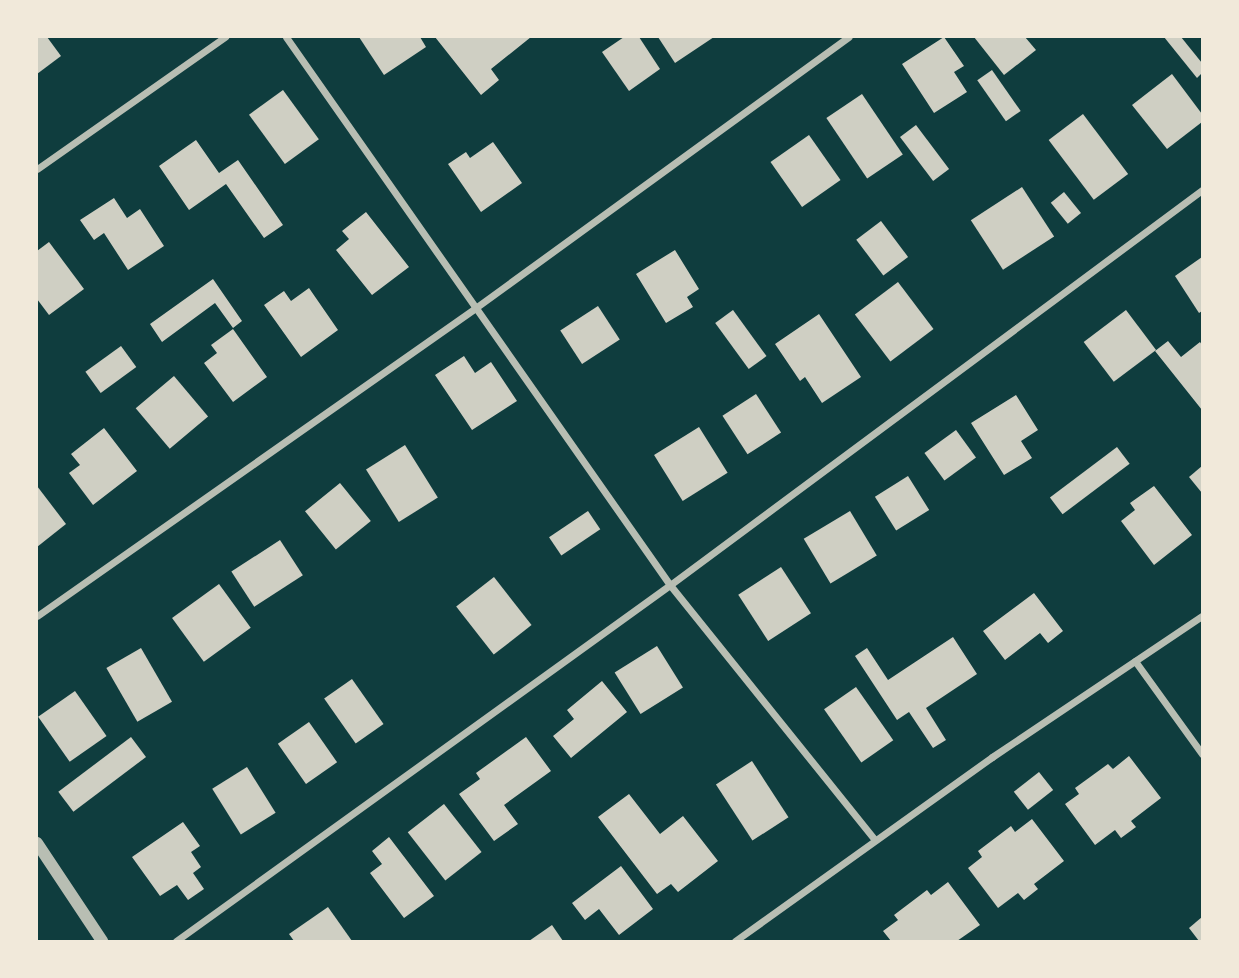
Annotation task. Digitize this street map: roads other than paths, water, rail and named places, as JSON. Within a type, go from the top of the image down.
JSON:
[{"type":"street","points":[[37,169],[225,37]]},
{"type":"street","points":[[286,37],[474,309],[670,585],[875,840]]},
{"type":"street","points":[[37,616],[474,309],[849,37]]},
{"type":"street","points":[[176,941],[670,585],[1202,190]]},
{"type":"street","points":[[735,941],[875,840],[1202,616]]},
{"type":"street","points":[[1135,662],[1202,754]]},
{"type":"street","points":[[37,843],[102,941]]}]
